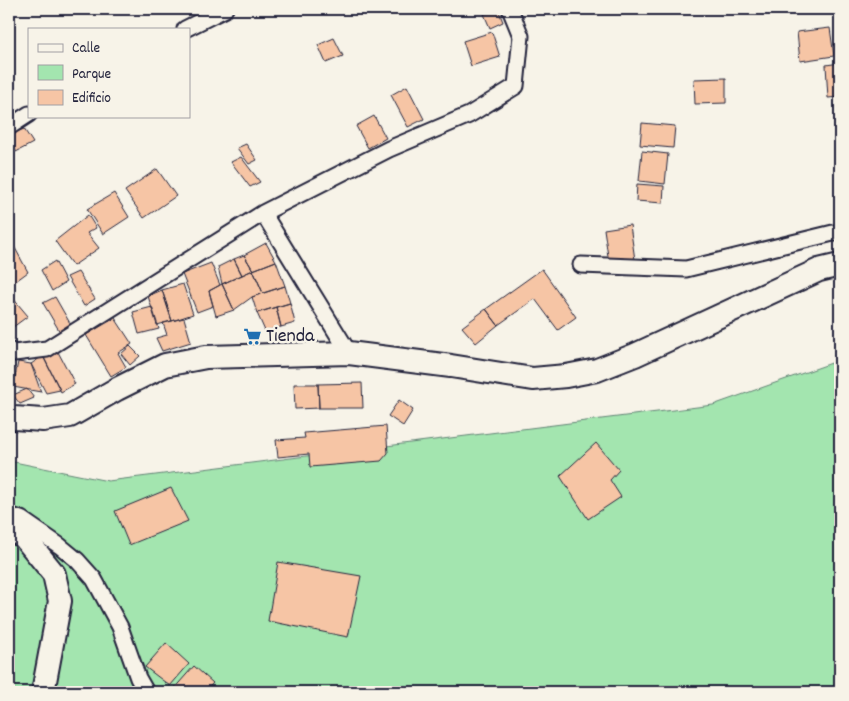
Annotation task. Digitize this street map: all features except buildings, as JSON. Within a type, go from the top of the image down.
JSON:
[{"type":"main road","points":[[9,416],[43,420],[70,416],[117,389],[165,366],[206,357],[350,353],[533,379],[566,376],[597,370],[635,355],[819,270],[840,265]]},
{"type":"main road","points":[[9,528],[24,537],[54,574],[60,601],[43,692]]},
{"type":"street","points":[[187,28],[225,9]]},
{"type":"street","points":[[9,350],[14,353],[47,350],[263,213],[390,149],[469,114],[516,86],[521,36],[510,9]]},
{"type":"street","points":[[9,127],[28,115]]},
{"type":"street","points":[[263,213],[350,353]]},
{"type":"street","points":[[581,265],[686,269],[784,244],[840,233]]},
{"type":"street","points":[[9,515],[21,519],[60,546],[77,560],[94,579],[120,627],[138,678],[146,692]]},
{"type":"green space","points":[[840,360],[840,692],[9,692],[9,461],[108,481],[713,405]]},
{"type":"place","name":"Tienda","points":[[252,337]]}]
